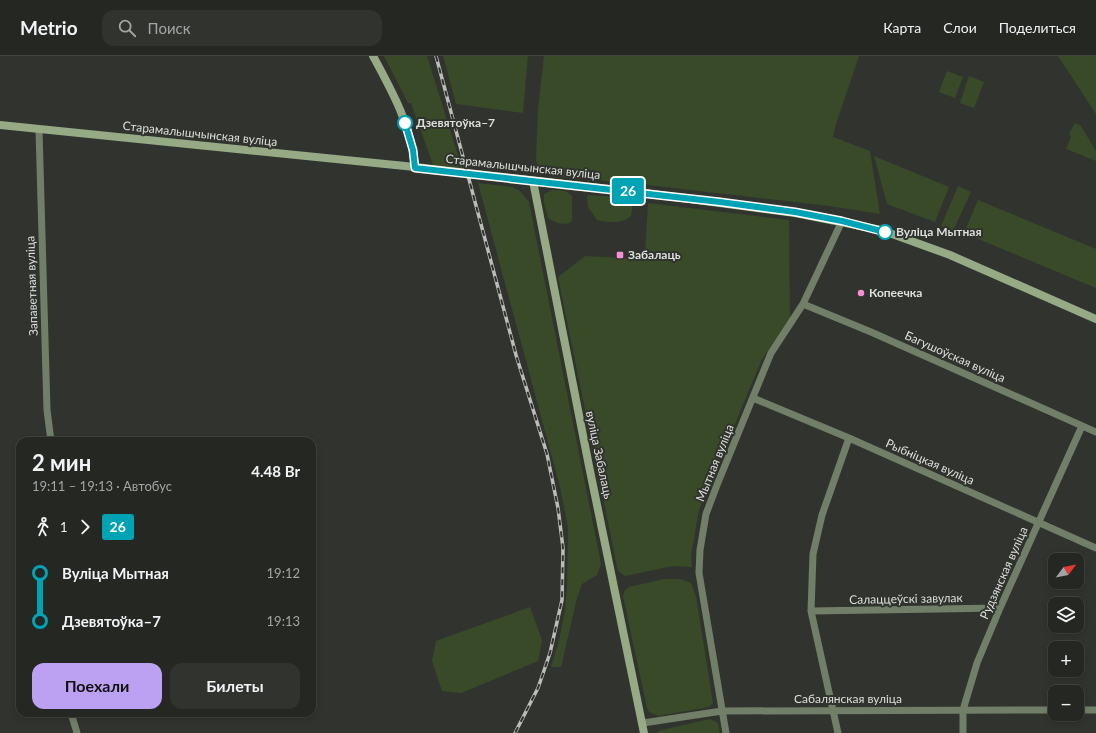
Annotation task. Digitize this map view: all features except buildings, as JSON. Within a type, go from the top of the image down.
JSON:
[{"type":"main road","points":[[373,56],[400,110],[413,150],[415,168]]},
{"type":"main road","name":"Старамалышчынская вуліца","points":[[0,125],[415,168],[720,202],[795,212],[881,230],[950,255],[1096,319]]},
{"type":"main road","name":"вуліца Забалаць","points":[[533,181],[589,466],[644,733]]},
{"type":"street","name":"Запаветная вуліца","points":[[39,130],[47,410],[50,437]]},
{"type":"street","name":"Мытная вуліца","points":[[726,733],[699,573],[700,550],[706,514],[771,353],[803,304],[842,221]]},
{"type":"street","name":"Багушоўская вуліца","points":[[803,304],[872,332],[1096,432]]},
{"type":"street","name":"Рыбніцкая вуліца","points":[[753,398],[849,438],[1096,548]]},
{"type":"street","name":"Рудзянская вуліца","points":[[963,733],[963,710],[977,663],[1000,608],[1082,426]]},
{"type":"street","points":[[838,733],[811,611],[813,554],[822,515],[849,438]]},
{"type":"street","name":"Салаццеўскі завулак","points":[[811,611],[1000,608]]},
{"type":"street","name":"Сабалянская вуліца","points":[[643,723],[722,711],[1048,710]]},
{"type":"street","points":[[1084,710],[1096,710]]},
{"type":"street","points":[[72,717],[77,733]]},
{"type":"green space","points":[[384,56],[427,56],[462,168],[433,165],[411,103],[408,103]]},
{"type":"green space","points":[[443,56],[528,56],[523,113],[456,104]]},
{"type":"green space","points":[[544,56],[859,56],[833,137],[870,151],[880,214],[829,206],[630,183],[568,178],[544,174],[536,161],[538,109]]},
{"type":"green space","points":[[1058,56],[1096,56],[1096,114]]},
{"type":"green space","points":[[947,71],[963,77],[955,98],[939,92]]},
{"type":"green space","points":[[969,76],[984,82],[974,108],[960,103]]},
{"type":"green space","points":[[1075,123],[1081,126],[1096,151],[1096,161],[1066,149],[1071,137],[1069,134]]},
{"type":"green space","points":[[874,156],[949,187],[935,222],[887,204]]},
{"type":"green space","points":[[478,183],[512,187],[520,191],[529,202],[601,564],[597,575],[582,584],[577,598],[561,667],[551,667],[559,640],[565,611],[568,528],[560,487]]},
{"type":"green space","points":[[958,186],[971,192],[953,231],[941,226]]},
{"type":"green space","points":[[552,190],[566,191],[572,196],[572,220],[570,223],[559,223],[548,218],[544,203],[544,194]]},
{"type":"green space","points":[[587,196],[629,198],[632,204],[631,216],[619,222],[597,220],[588,207]]},
{"type":"green space","points":[[978,200],[1096,249],[1096,288],[964,233]]},
{"type":"green space","points":[[648,203],[789,220],[790,318],[762,359],[699,510],[691,556],[692,567],[673,566],[625,576],[618,571],[558,277],[585,256],[639,259],[645,254]]},
{"type":"green space","points":[[664,579],[680,579],[691,583],[696,596],[713,703],[709,707],[658,716],[649,712],[647,708],[623,596],[625,590],[629,587]]},
{"type":"green space","points":[[530,607],[542,640],[538,661],[461,693],[442,691],[432,661],[436,641]]},
{"type":"green space","points":[[710,719],[718,723],[720,733],[657,733],[658,731]]},
{"type":"railway","points":[[436,56],[516,355],[547,454],[558,508],[563,548],[562,600],[550,653],[538,688],[515,733]]},
{"type":"bus line","name":"26","points":[[405,123],[413,150],[415,168],[637,192],[795,212],[842,221],[885,232]]},
{"type":"place","name":"Дзевятоўка–7","points":[[405,123]]},
{"type":"place","name":"Вуліца Мытная","points":[[885,232]]},
{"type":"place","name":"Забалаць","points":[[620,255]]},
{"type":"place","name":"Копеечка","points":[[861,293]]}]
